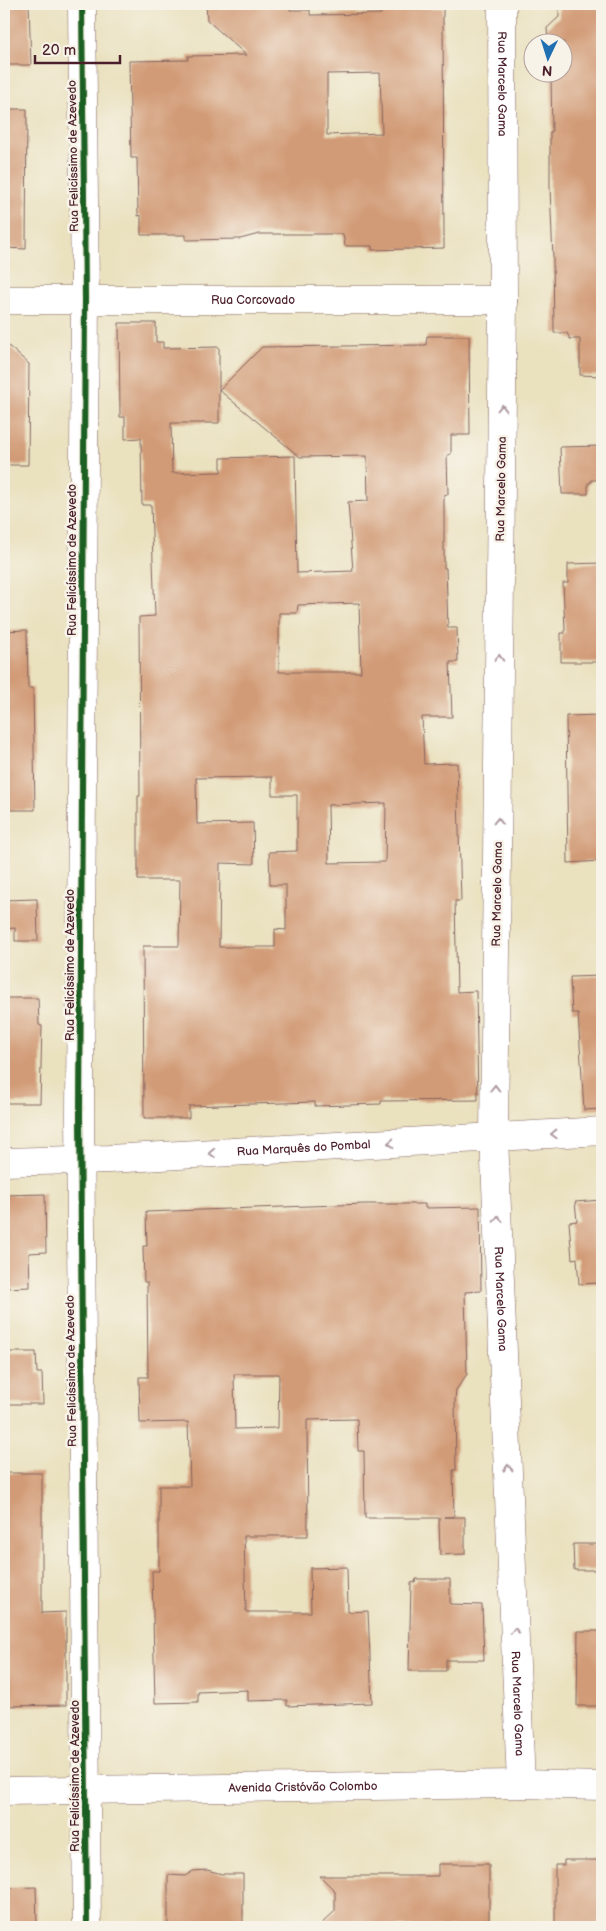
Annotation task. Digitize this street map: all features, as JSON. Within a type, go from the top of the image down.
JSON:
[{"type":"street","name":"Rua Felicíssimo de Azevedo","points":[[82,4],[85,298],[81,1160],[87,1927]]},
{"type":"street","name":"Rua Marcelo Gama","points":[[502,4],[503,300],[494,1137],[522,1784]]},
{"type":"street","name":"Rua Corcovado","points":[[4,300],[85,298],[503,300]]},
{"type":"street","name":"Rua Marquês do Pombal","points":[[4,1162],[81,1160],[602,1131]]},
{"type":"street","name":"Avenida Cristóvão Colombo","points":[[4,1791],[522,1784],[602,1786]]},
{"type":"building","points":[[4,4],[29,4],[31,65],[4,65]]},
{"type":"building","points":[[206,4],[290,4],[290,10],[310,10],[310,15],[381,14],[381,8],[443,8],[444,248],[372,250],[372,246],[345,246],[343,234],[259,234],[240,239],[186,240],[186,235],[141,235],[141,215],[138,216],[137,158],[131,158],[129,61],[188,60],[188,56],[246,55],[207,20]],"holes":[[[380,73],[382,133],[327,135],[327,74]]]},
{"type":"building","points":[[559,4],[602,4],[602,376],[580,375],[580,339],[570,339],[567,333],[554,333],[550,188],[551,82],[574,82],[574,32],[547,32],[547,28],[559,17]]},
{"type":"building","points":[[4,109],[27,109],[26,249],[4,248]]},
{"type":"building","points":[[119,323],[156,323],[156,342],[163,342],[163,348],[219,347],[219,390],[262,347],[426,345],[427,336],[469,336],[470,435],[451,435],[451,454],[447,455],[448,494],[444,495],[444,568],[446,568],[448,628],[457,628],[458,662],[450,662],[452,717],[422,717],[424,764],[457,763],[461,901],[455,901],[457,992],[476,991],[478,1100],[381,1101],[381,1104],[315,1106],[315,1102],[189,1106],[189,1118],[144,1118],[143,946],[179,946],[180,880],[138,880],[138,796],[140,796],[139,617],[155,616],[151,505],[142,505],[141,438],[125,439],[125,417],[120,417]],"holes":[[[219,390],[300,457],[367,456],[368,501],[348,502],[353,571],[297,573],[295,456],[221,458],[221,472],[172,473],[171,423],[219,423]],[[359,603],[361,672],[279,672],[279,613],[297,613],[298,605]],[[272,777],[272,795],[297,795],[297,851],[269,852],[270,885],[286,885],[286,930],[275,929],[275,947],[219,947],[220,863],[254,864],[253,823],[197,824],[196,778]],[[386,803],[385,862],[329,863],[328,805]]]},
{"type":"building","points":[[4,342],[29,364],[28,465],[4,465]]},
{"type":"building","points":[[602,446],[602,480],[591,480],[591,483],[588,483],[588,494],[562,494],[560,447]]},
{"type":"building","points":[[602,563],[602,662],[561,662],[561,633],[565,633],[563,583],[568,583],[568,564]]},
{"type":"building","points":[[27,630],[28,688],[33,688],[35,810],[4,810],[4,631]]},
{"type":"building","points":[[602,715],[602,861],[568,863],[566,716]]},
{"type":"building","points":[[37,899],[38,941],[15,941],[15,928],[4,929],[4,900]]},
{"type":"building","points":[[602,976],[602,1109],[584,1110],[578,1013],[572,1013],[570,977]]},
{"type":"building","points":[[4,998],[38,998],[39,1025],[42,1026],[40,1103],[4,1103]]},
{"type":"building","points":[[45,1194],[46,1252],[29,1253],[30,1287],[4,1288],[4,1195]]},
{"type":"building","points":[[602,1200],[602,1283],[579,1284],[577,1258],[572,1259],[569,1222],[577,1221],[575,1202]]},
{"type":"building","points":[[365,1204],[425,1204],[425,1208],[480,1207],[481,1291],[465,1292],[467,1374],[456,1390],[455,1400],[456,1470],[453,1470],[454,1517],[465,1517],[465,1554],[440,1555],[439,1518],[365,1518],[364,1451],[358,1451],[357,1419],[307,1420],[308,1536],[244,1536],[246,1612],[311,1612],[310,1568],[347,1567],[348,1612],[368,1611],[372,1703],[287,1706],[287,1700],[248,1701],[248,1690],[198,1692],[198,1702],[155,1703],[152,1571],[159,1571],[159,1486],[190,1486],[188,1422],[140,1423],[139,1377],[148,1377],[147,1282],[144,1282],[143,1246],[147,1246],[146,1212]],"holes":[[[234,1374],[279,1374],[278,1428],[235,1429]]]},
{"type":"building","points":[[4,1352],[36,1352],[37,1373],[42,1373],[43,1404],[4,1404]]},
{"type":"building","points":[[4,1473],[42,1473],[42,1613],[66,1612],[66,1705],[4,1706]]},
{"type":"building","points":[[573,1544],[602,1544],[602,1570],[574,1570]]},
{"type":"building","points":[[416,1579],[450,1579],[450,1604],[482,1605],[484,1660],[446,1660],[446,1671],[409,1671],[411,1583],[415,1582]]},
{"type":"building","points":[[578,1631],[602,1631],[602,1706],[577,1706]]},
{"type":"building","points":[[564,1860],[602,1860],[602,1927],[555,1927],[555,1865],[564,1865]]},
{"type":"building","points":[[438,1864],[489,1864],[489,1927],[318,1927],[335,1911],[335,1891],[320,1876],[438,1876]]},
{"type":"building","points":[[207,1870],[222,1874],[243,1874],[243,1927],[168,1927],[168,1875],[185,1876],[193,1871]]},
{"type":"building","points":[[36,1887],[37,1927],[4,1927],[4,1888]]},
{"type":"cycle path","points":[[82,4],[85,298],[80,1115],[87,1927]]}]
